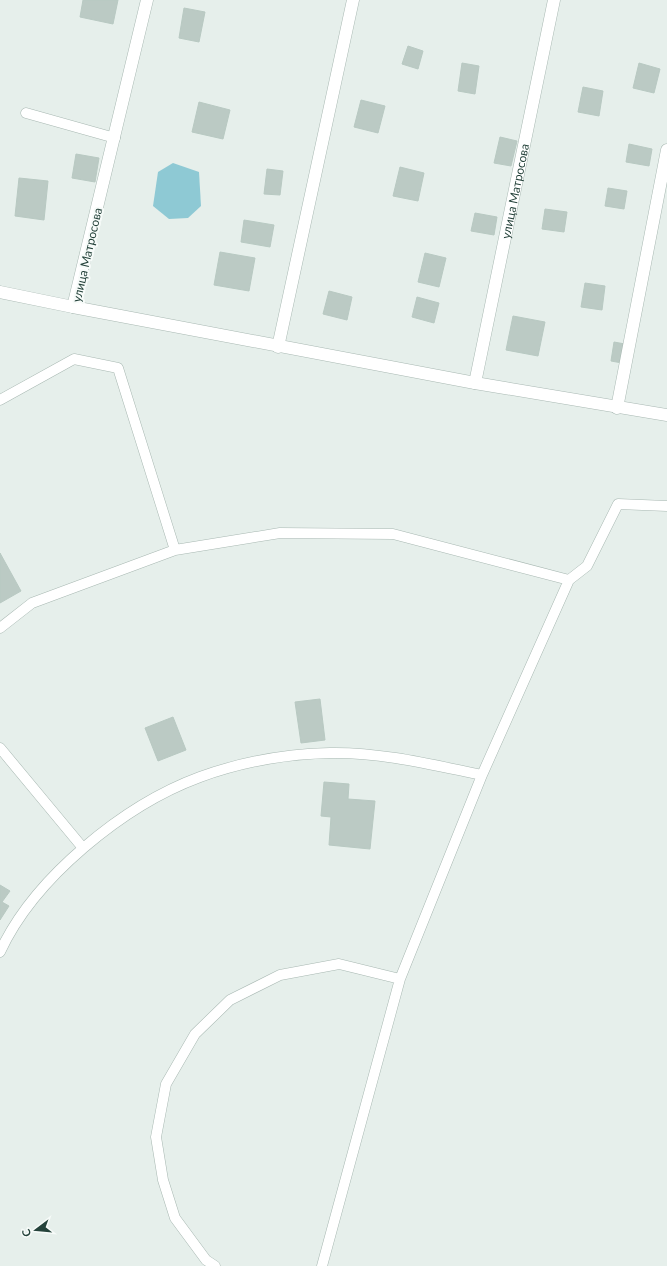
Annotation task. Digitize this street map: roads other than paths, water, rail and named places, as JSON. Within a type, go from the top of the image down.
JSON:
[{"type":"street","name":"улица Матросова","points":[[147,0],[115,138],[73,307],[474,383],[617,408],[667,414]]},
{"type":"street","points":[[278,347],[353,0]]},
{"type":"street","name":"улица Матросова","points":[[474,383],[554,0]]},
{"type":"street","points":[[617,408],[667,150]]},
{"type":"street","points":[[0,292],[73,307]]},
{"type":"lane","points":[[26,113],[115,138]]},
{"type":"lane","points":[[0,400],[74,359],[118,368],[175,550]]},
{"type":"lane","points":[[322,1266],[400,979],[482,775],[569,580],[587,566],[618,504],[667,506]]},
{"type":"lane","points":[[0,628],[32,603],[175,550],[280,533],[393,534],[569,580]]},
{"type":"lane","points":[[0,748],[83,848]]},
{"type":"lane","points":[[0,952],[34,896],[83,848],[143,804],[200,777],[267,758],[331,753],[389,757],[482,775]]},
{"type":"lane","points":[[215,1266],[206,1260],[175,1218],[163,1180],[156,1137],[166,1084],[195,1034],[230,1000],[280,974],[339,964],[400,979]]},
{"type":"water","points":[[173,163],[199,172],[201,206],[188,218],[169,219],[153,206],[158,172]]}]
